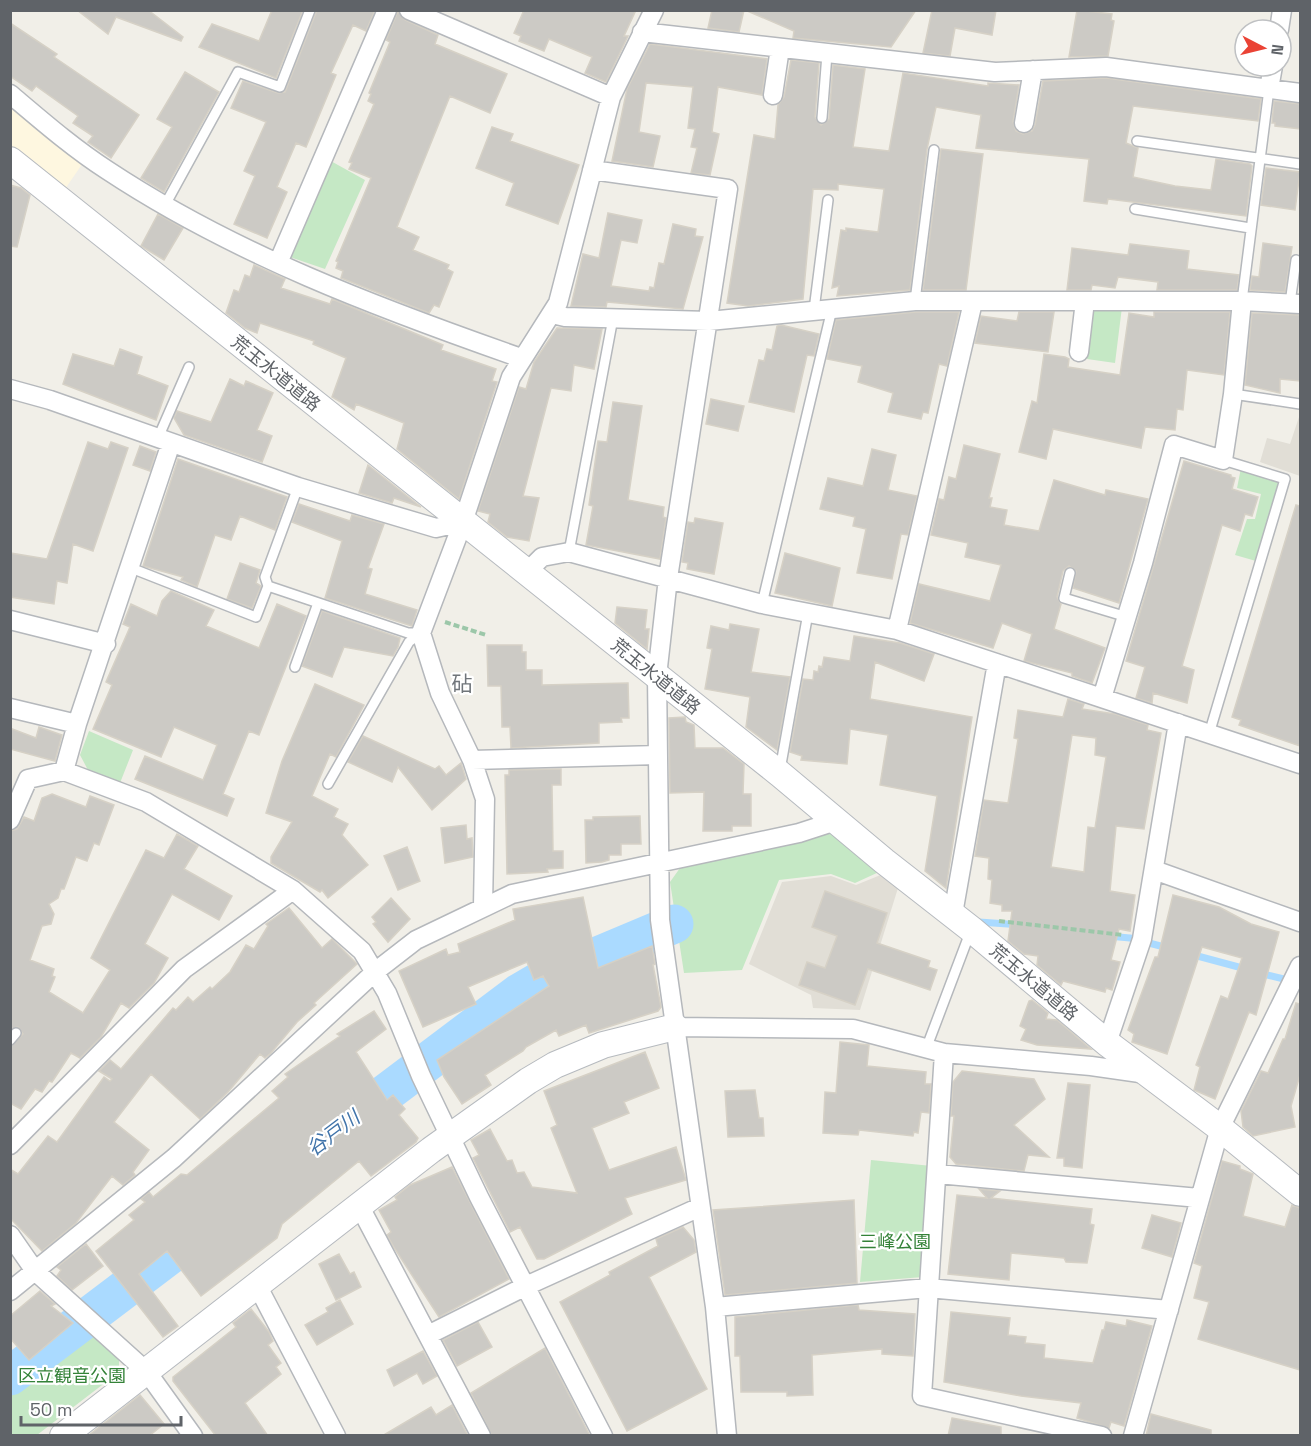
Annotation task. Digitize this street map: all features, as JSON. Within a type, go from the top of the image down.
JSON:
[{"type":"main road","name":"荒玉水道道路","points":[[10,160],[780,774],[962,921],[1107,1043],[1220,1128],[1300,1193]]},
{"type":"main road","points":[[63,1436],[450,1136],[528,1081],[555,1065],[603,1045],[675,1027]]},
{"type":"street","points":[[278,263],[387,10]]},
{"type":"street","points":[[410,10],[611,97]]},
{"type":"street","points":[[483,906],[485,799],[472,760],[440,693],[424,625],[463,522],[507,387],[521,358],[558,303],[611,97],[654,10]]},
{"type":"street","points":[[642,32],[995,72],[1106,67],[1300,93]]},
{"type":"street","points":[[773,95],[780,48]]},
{"type":"street","points":[[1024,123],[1033,70]]},
{"type":"street","points":[[1269,88],[1271,78]]},
{"type":"street","points":[[10,94],[49,127],[107,170],[165,205],[278,263],[416,321],[521,358]]},
{"type":"street","points":[[592,170],[728,189],[668,578],[657,676],[661,927],[715,1307],[727,1436]]},
{"type":"street","points":[[552,314],[565,317],[709,321],[915,301],[1242,301],[1295,304]]},
{"type":"street","points":[[1079,352],[1085,301]]},
{"type":"street","points":[[1102,698],[1127,617],[1174,445],[1223,460],[1233,394],[1242,301]]},
{"type":"street","points":[[897,630],[973,302]]},
{"type":"street","points":[[10,389],[50,400],[298,487],[436,528],[463,522]]},
{"type":"street","points":[[64,771],[77,724],[130,568],[164,441]]},
{"type":"street","points":[[527,572],[542,557],[569,552],[762,604],[897,630],[1300,764]]},
{"type":"street","points":[[10,620],[106,644]]},
{"type":"street","points":[[962,921],[997,663]]},
{"type":"street","points":[[10,708],[77,724]]},
{"type":"street","points":[[1107,1043],[1141,942],[1178,723]]},
{"type":"street","points":[[472,760],[658,755]]},
{"type":"street","points":[[10,820],[28,779],[64,771],[146,802],[293,890],[362,951],[376,971],[450,1136],[603,1436]]},
{"type":"street","points":[[10,1291],[174,1158],[376,971],[416,940],[512,894],[799,833],[836,821]]},
{"type":"street","points":[[1154,870],[1300,922]]},
{"type":"street","points":[[10,1145],[184,969],[293,890]]},
{"type":"street","points":[[1133,1436],[1220,1128],[1295,976]]},
{"type":"street","points":[[675,1027],[853,1029],[944,1053],[1091,1066],[1148,1075]]},
{"type":"street","points":[[944,1053],[922,1396],[1102,1436]]},
{"type":"street","points":[[938,1174],[1199,1198]]},
{"type":"street","points":[[360,1207],[481,1436]]},
{"type":"street","points":[[428,1335],[526,1286],[699,1207]]},
{"type":"street","points":[[10,1235],[35,1271],[147,1372],[193,1436]]},
{"type":"street","points":[[257,1285],[336,1436]]},
{"type":"street","points":[[715,1307],[928,1288],[1169,1310]]},
{"type":"lane","points":[[165,205],[238,72],[280,87],[310,10]]},
{"type":"lane","points":[[822,118],[827,54]]},
{"type":"lane","points":[[1242,301],[1269,88]]},
{"type":"lane","points":[[1137,141],[1300,164]]},
{"type":"lane","points":[[915,301],[934,150]]},
{"type":"lane","points":[[814,310],[828,200]]},
{"type":"lane","points":[[1135,209],[1250,228]]},
{"type":"lane","points":[[1295,304],[1296,260]]},
{"type":"lane","points":[[762,604],[833,308]]},
{"type":"lane","points":[[569,552],[613,318]]},
{"type":"lane","points":[[164,441],[189,367]]},
{"type":"lane","points":[[1233,394],[1300,404]]},
{"type":"lane","points":[[1209,734],[1284,479],[1223,460]]},
{"type":"lane","points":[[130,568],[256,616],[268,586],[265,577],[298,487]]},
{"type":"lane","points":[[1070,573],[1064,598],[1127,617]]},
{"type":"lane","points":[[268,586],[408,633],[424,625]]},
{"type":"lane","points":[[295,667],[318,603]]},
{"type":"lane","points":[[780,774],[808,613]]},
{"type":"lane","points":[[328,784],[409,642],[424,625]]},
{"type":"lane","points":[[926,1049],[962,921]]},
{"type":"path","points":[[424,625],[486,635]]},
{"type":"path","points":[[962,921],[968,917],[1141,942]]},
{"type":"shaded area","points":[[10,102],[85,160],[63,192],[11,151]]},
{"type":"shaded area","points":[[1300,414],[1300,476],[1260,462],[1267,438],[1290,444]]},
{"type":"shaded area","points":[[883,874],[898,888],[860,1010],[813,1008],[811,995],[749,964],[782,882],[831,876],[856,885]]},
{"type":"green space","points":[[329,160],[365,180],[325,269],[287,256]]},
{"type":"green space","points":[[1102,305],[1122,307],[1115,363],[1087,359],[1092,312]]},
{"type":"green space","points":[[1241,468],[1281,481],[1256,561],[1235,555],[1247,519],[1255,519],[1261,494],[1237,488]]},
{"type":"green space","points":[[89,731],[133,750],[120,783],[88,770],[80,755]]},
{"type":"green space","points":[[823,834],[832,834],[879,872],[855,883],[831,874],[779,880],[742,970],[684,973],[670,882],[680,868]]},
{"type":"green space","name":"三峰公園","points":[[871,1160],[932,1166],[923,1277],[860,1282]]},
{"type":"green space","name":"区立観音公園","points":[[87,1331],[119,1359],[119,1372],[37,1435],[11,1436],[11,1392]]},
{"type":"building","points":[[77,10],[148,10],[183,37],[181,41],[116,17],[108,34]]},
{"type":"building","points":[[272,10],[303,10],[276,78],[199,47],[212,24],[259,41]]},
{"type":"building","points":[[317,10],[375,10],[366,31],[353,25],[331,73],[336,75],[306,147],[296,143],[277,187],[287,192],[267,238],[234,224],[255,176],[244,171],[266,122],[231,108],[243,81],[278,93],[285,92]]},
{"type":"building","points":[[524,10],[636,10],[624,36],[628,36],[606,82],[585,73],[592,57],[549,39],[544,51],[519,41],[521,36],[514,33]]},
{"type":"building","points":[[712,10],[744,10],[739,32],[708,28]]},
{"type":"building","points":[[745,10],[916,10],[891,47],[793,38],[794,31]]},
{"type":"building","points":[[932,10],[996,10],[992,35],[955,28],[950,56],[923,53]]},
{"type":"building","points":[[1077,10],[1112,14],[1111,20],[1114,21],[1108,56],[1069,57]]},
{"type":"building","points":[[398,11],[405,20],[438,35],[435,44],[507,74],[490,113],[450,96],[397,227],[419,237],[413,250],[449,265],[447,269],[453,272],[439,307],[434,305],[429,313],[341,278],[343,271],[336,268],[338,262],[336,261],[371,178],[349,169],[352,163],[349,162],[374,104],[368,101],[371,94],[369,93],[390,42],[386,40]]},
{"type":"building","points":[[10,23],[57,54],[54,57],[139,115],[111,158],[88,142],[93,136],[73,123],[78,116],[36,86],[32,91],[10,76]]},
{"type":"building","points":[[650,44],[767,59],[762,95],[718,87],[712,132],[719,134],[710,175],[691,173],[697,148],[691,147],[695,129],[688,128],[693,87],[646,83],[639,132],[660,136],[653,167],[612,161],[627,89]]},
{"type":"building","points":[[791,60],[819,63],[815,117],[821,125],[829,119],[833,65],[865,69],[853,147],[889,151],[903,73],[988,86],[988,83],[1019,85],[1013,122],[1016,131],[1023,134],[1032,131],[1035,125],[1043,81],[1106,78],[1261,99],[1258,121],[1133,106],[1126,143],[1138,148],[1133,177],[1175,186],[1211,190],[1216,159],[1250,164],[1252,166],[1246,216],[1108,199],[1107,204],[1084,201],[1089,159],[976,148],[981,115],[936,107],[927,149],[910,290],[837,296],[839,286],[832,288],[841,230],[846,231],[846,228],[878,232],[884,189],[838,184],[838,190],[813,189],[803,299],[748,306],[727,303],[754,135],[775,139],[778,105],[784,97]]},
{"type":"building","points":[[185,72],[219,92],[164,192],[141,178],[172,127],[157,119]]},
{"type":"building","points":[[1274,101],[1300,104],[1300,129],[1275,126],[1275,123],[1272,123]]},
{"type":"building","points":[[492,127],[513,134],[510,141],[579,165],[558,224],[506,205],[514,183],[476,168]]},
{"type":"building","points":[[941,149],[983,154],[966,290],[923,290]]},
{"type":"building","points":[[1266,168],[1300,172],[1295,210],[1261,205]]},
{"type":"building","points":[[10,185],[21,188],[30,195],[17,247],[10,246]]},
{"type":"building","points":[[608,213],[642,220],[637,243],[621,240],[611,286],[649,291],[650,287],[654,288],[659,263],[664,264],[673,224],[696,229],[695,236],[703,237],[683,309],[607,302],[606,307],[571,306],[583,254],[599,258]]},
{"type":"building","points":[[158,214],[183,228],[164,260],[141,246]]},
{"type":"building","points":[[1263,243],[1292,247],[1285,292],[1250,290],[1252,276],[1259,277]]},
{"type":"building","points":[[1130,244],[1189,251],[1187,269],[1239,275],[1237,290],[1157,290],[1158,282],[1118,277],[1115,288],[1092,285],[1091,290],[1067,290],[1072,248],[1128,255]]},
{"type":"building","points":[[254,265],[285,279],[281,288],[330,304],[332,299],[443,345],[441,350],[496,369],[492,381],[497,382],[459,499],[397,449],[404,423],[356,404],[354,410],[332,397],[346,358],[313,344],[314,341],[260,323],[257,333],[245,328],[226,313],[234,290],[239,292],[245,275],[250,277]]},
{"type":"building","points":[[916,312],[959,312],[947,366],[939,364],[928,413],[923,412],[921,419],[888,412],[893,393],[858,382],[862,366],[827,359],[836,320]]},
{"type":"building","points":[[1019,312],[1054,312],[1048,352],[975,343],[981,316],[1017,321]]},
{"type":"building","points":[[1154,312],[1230,312],[1224,375],[1187,370],[1183,410],[1177,409],[1175,430],[1145,427],[1141,448],[1053,429],[1046,459],[1019,452],[1032,401],[1037,403],[1044,354],[1069,359],[1068,367],[1120,375],[1129,313],[1154,317]]},
{"type":"building","points":[[1252,313],[1300,315],[1300,381],[1280,379],[1280,393],[1245,385]]},
{"type":"building","points":[[777,326],[819,334],[814,356],[807,355],[794,412],[749,402],[759,360],[764,361],[767,349],[772,350]]},
{"type":"building","points":[[557,328],[602,329],[594,369],[574,365],[571,391],[551,388],[523,496],[539,498],[529,541],[507,537],[488,522],[490,514],[478,511],[519,387],[526,389],[534,362]]},
{"type":"building","points":[[120,349],[142,357],[137,374],[168,386],[156,420],[63,384],[73,354],[114,366]]},
{"type":"building","points":[[230,379],[244,386],[246,381],[273,393],[257,430],[272,436],[262,462],[184,435],[174,418],[177,411],[211,422]]},
{"type":"building","points":[[711,399],[744,406],[738,431],[706,424]]},
{"type":"building","points":[[613,402],[642,406],[628,500],[664,507],[663,517],[666,518],[660,559],[586,545],[593,506],[589,505],[598,441],[607,442]]},
{"type":"building","points":[[88,442],[108,449],[111,442],[128,448],[93,551],[73,544],[67,583],[57,581],[54,604],[10,597],[10,553],[47,559]]},
{"type":"building","points":[[964,445],[1000,454],[989,498],[992,498],[990,507],[1007,510],[1004,525],[1039,531],[1054,480],[1105,495],[1106,490],[1148,499],[1119,603],[1073,588],[1076,571],[1069,566],[1063,571],[1057,597],[1061,604],[1054,629],[1105,648],[1092,683],[1072,676],[1072,673],[1024,661],[1032,634],[1002,623],[993,648],[910,623],[919,584],[990,601],[1001,565],[965,557],[968,543],[931,535],[939,499],[944,500],[949,477],[956,479]]},
{"type":"building","points":[[140,446],[156,452],[150,471],[133,465]]},
{"type":"building","points":[[872,449],[896,455],[888,490],[917,496],[908,535],[901,534],[892,579],[857,573],[866,529],[853,526],[855,517],[820,509],[828,478],[863,486]]},
{"type":"building","points":[[178,459],[287,497],[275,530],[240,516],[231,540],[215,535],[197,587],[181,580],[183,577],[143,566]]},
{"type":"building","points":[[1184,461],[1231,475],[1235,478],[1232,489],[1258,497],[1252,516],[1245,514],[1240,531],[1222,525],[1182,666],[1194,670],[1187,703],[1153,693],[1152,703],[1136,698],[1145,667],[1126,661]]},
{"type":"building","points":[[368,465],[421,507],[394,498],[392,503],[359,493]]},
{"type":"building","points":[[299,504],[350,521],[352,515],[384,524],[368,568],[372,569],[365,594],[417,610],[412,626],[325,598],[342,541],[292,522]]},
{"type":"building","points":[[1296,505],[1300,506],[1300,746],[1239,725],[1241,720],[1232,717]]},
{"type":"building","points":[[695,518],[723,523],[714,574],[687,569],[688,563],[682,562],[688,522],[694,523]]},
{"type":"building","points":[[785,553],[840,568],[832,606],[775,593]]},
{"type":"building","points":[[240,563],[260,570],[256,583],[261,586],[252,608],[227,599]]},
{"type":"building","points":[[171,591],[214,610],[206,626],[259,648],[277,604],[306,616],[259,735],[249,731],[223,794],[234,799],[227,816],[135,779],[145,756],[203,780],[217,745],[174,727],[161,757],[93,729],[112,685],[106,682],[130,627],[123,624],[131,604],[157,616],[162,601]]},
{"type":"building","points":[[617,607],[647,610],[645,629],[649,629],[647,649],[615,623]]},
{"type":"building","points":[[322,611],[400,638],[398,647],[393,656],[344,647],[332,677],[302,666]]},
{"type":"building","points":[[730,624],[759,629],[751,672],[790,677],[777,750],[746,727],[750,697],[705,689],[712,649],[707,648],[711,626],[729,630]]},
{"type":"building","points":[[854,636],[900,643],[934,654],[924,681],[875,662],[870,699],[972,717],[946,888],[925,871],[937,796],[880,785],[888,735],[850,729],[847,764],[801,760],[802,756],[790,752],[803,679],[813,680],[814,671],[818,672],[819,666],[822,667],[824,657],[850,661]]},
{"type":"building","points":[[487,645],[522,645],[522,652],[526,652],[526,670],[542,670],[542,685],[628,683],[629,718],[621,718],[622,722],[599,723],[599,743],[511,748],[510,727],[502,727],[501,686],[488,686]]},
{"type":"building","points":[[315,684],[364,705],[336,757],[330,754],[312,796],[338,809],[334,817],[348,824],[342,835],[368,865],[328,898],[322,890],[320,892],[271,863],[271,857],[292,822],[266,813],[282,761]]},
{"type":"building","points":[[1068,699],[1084,704],[1082,709],[1115,714],[1148,725],[1147,730],[1161,733],[1144,829],[1116,826],[1110,891],[1135,895],[1130,931],[1119,929],[1111,960],[1120,962],[1112,990],[1106,988],[1105,992],[1063,981],[1061,985],[1037,965],[1038,956],[1024,954],[1008,941],[1012,911],[1002,911],[1002,905],[990,903],[992,880],[988,879],[989,858],[975,856],[984,800],[1008,803],[1018,739],[1014,738],[1018,710],[1063,717]],"holes":[[[1072,735],[1096,738],[1095,755],[1106,757],[1095,828],[1088,827],[1084,872],[1051,867]]]},
{"type":"building","points":[[685,717],[686,722],[694,725],[695,748],[723,748],[744,764],[743,794],[751,794],[751,826],[732,826],[732,831],[703,831],[704,792],[670,793],[669,718]]},
{"type":"building","points":[[39,727],[62,735],[55,761],[10,749],[10,728],[36,738]]},
{"type":"building","points":[[363,736],[435,769],[439,766],[446,775],[461,763],[466,779],[432,810],[398,767],[392,782],[348,762]]},
{"type":"building","points":[[561,769],[561,785],[552,785],[553,851],[563,851],[563,868],[547,869],[548,872],[507,874],[505,775],[509,775],[509,770]]},
{"type":"building","points":[[52,794],[86,807],[90,796],[114,805],[99,845],[94,843],[87,861],[76,857],[64,889],[61,889],[58,898],[49,904],[54,914],[51,924],[42,926],[30,960],[54,969],[52,976],[55,977],[49,992],[83,1013],[110,970],[91,958],[146,850],[164,858],[177,834],[198,846],[184,869],[232,896],[219,920],[172,894],[145,944],[168,958],[154,983],[129,1008],[121,1003],[101,1037],[80,1058],[71,1053],[52,1082],[49,1081],[42,1092],[35,1089],[21,1109],[10,1103],[10,1047],[23,1034],[18,1027],[10,1029],[10,831],[17,829],[24,817],[34,821],[42,798]]},
{"type":"building","points":[[640,816],[641,844],[621,844],[621,855],[609,855],[609,860],[586,863],[585,820],[593,820],[593,817]]},
{"type":"building","points":[[466,825],[467,839],[472,838],[473,857],[445,863],[441,828]]},
{"type":"building","points":[[407,847],[420,881],[398,890],[384,856]]},
{"type":"building","points":[[825,891],[887,913],[877,943],[930,961],[928,967],[937,970],[930,990],[868,969],[855,1005],[799,985],[807,962],[825,968],[837,936],[812,927]]},
{"type":"building","points":[[1173,895],[1219,907],[1251,924],[1279,932],[1256,1015],[1249,1012],[1215,1099],[1194,1090],[1200,1067],[1196,1065],[1221,996],[1228,999],[1242,958],[1202,947],[1167,1054],[1132,1042],[1134,1034],[1128,1030],[1155,957],[1158,957]]},
{"type":"building","points":[[583,897],[598,968],[652,946],[661,1007],[658,1011],[589,1033],[586,1025],[559,1036],[556,1030],[485,1075],[491,1085],[462,1104],[444,1077],[437,1060],[549,986],[543,976],[534,980],[527,962],[468,987],[476,1004],[423,1027],[399,971],[446,949],[448,955],[460,952],[458,944],[515,920],[513,909]]},
{"type":"building","points":[[391,898],[410,919],[388,942],[373,924],[376,922],[372,917]]},
{"type":"building","points":[[289,908],[322,948],[332,939],[357,964],[314,1003],[316,1005],[297,1022],[271,1053],[265,1058],[260,1054],[228,1092],[200,1119],[151,1074],[114,1122],[149,1150],[133,1172],[135,1175],[123,1185],[112,1176],[76,1223],[42,1251],[10,1218],[10,1169],[18,1174],[48,1136],[57,1142],[104,1077],[110,1081],[112,1079],[99,1071],[110,1060],[121,1069],[173,1008],[176,1010],[188,997],[193,1002],[210,987],[212,989],[230,972],[246,945],[254,949],[268,926],[266,924]]},
{"type":"building","points":[[1032,1000],[1048,1013],[1046,1019],[1057,1020],[1091,1049],[1037,1045],[1021,1040],[1026,1029],[1020,1026],[1029,1001]]},
{"type":"building","points":[[1296,1003],[1300,1004],[1300,1075],[1291,1106],[1295,1127],[1253,1136],[1243,1127],[1241,1111],[1261,1071],[1268,1073],[1285,1039]]},
{"type":"building","points":[[374,1011],[386,1029],[356,1052],[387,1100],[393,1095],[405,1109],[399,1115],[418,1138],[416,1142],[371,1176],[359,1161],[282,1224],[277,1238],[201,1296],[167,1251],[139,1274],[178,1326],[163,1337],[96,1251],[134,1220],[129,1215],[145,1202],[141,1199],[149,1192],[153,1197],[181,1174],[187,1175],[279,1098],[272,1091],[288,1077],[285,1074],[340,1036],[337,1034]]},
{"type":"building","points":[[840,1042],[869,1045],[867,1066],[926,1072],[925,1084],[931,1084],[929,1113],[921,1112],[918,1133],[914,1132],[913,1136],[859,1130],[858,1135],[823,1133],[825,1092],[836,1093]]},
{"type":"building","points":[[645,1052],[659,1088],[624,1102],[629,1113],[592,1128],[609,1170],[676,1147],[686,1180],[625,1198],[632,1214],[544,1259],[537,1259],[520,1227],[510,1232],[473,1158],[479,1155],[471,1140],[490,1129],[507,1161],[512,1160],[517,1173],[524,1172],[532,1187],[577,1193],[551,1128],[557,1125],[544,1091]]},
{"type":"building","points":[[962,1071],[1034,1079],[1045,1099],[1014,1125],[1049,1157],[1028,1155],[1024,1171],[956,1164],[950,1157],[954,1116],[951,1116],[953,1082]]},
{"type":"building","points":[[1068,1083],[1090,1085],[1082,1168],[1064,1166],[1064,1158],[1057,1158]]},
{"type":"building","points":[[755,1090],[759,1118],[763,1118],[764,1136],[728,1137],[725,1091]]},
{"type":"building","points":[[1222,1161],[1240,1166],[1240,1169],[1253,1174],[1243,1216],[1285,1227],[1292,1205],[1300,1208],[1300,1370],[1198,1339],[1209,1302],[1194,1298],[1202,1266],[1194,1263]]},
{"type":"building","points":[[452,1167],[509,1279],[439,1317],[387,1235],[391,1232],[379,1210],[397,1200],[395,1197],[410,1185]]},
{"type":"building","points":[[979,1189],[1000,1191],[991,1198],[1092,1209],[1090,1224],[1094,1225],[1087,1263],[1066,1262],[1064,1258],[1011,1253],[1009,1280],[948,1274],[957,1195],[987,1198]]},
{"type":"building","points":[[854,1200],[857,1283],[725,1295],[713,1210]]},
{"type":"building","points":[[1152,1215],[1181,1223],[1172,1257],[1142,1248]]},
{"type":"building","points":[[683,1227],[694,1240],[696,1252],[649,1277],[707,1389],[627,1431],[560,1302],[658,1246],[656,1239]]},
{"type":"building","points":[[86,1244],[103,1266],[72,1290],[57,1276],[61,1270],[57,1267]]},
{"type":"building","points":[[339,1254],[350,1274],[354,1272],[361,1287],[336,1300],[319,1264]]},
{"type":"building","points":[[40,1291],[55,1304],[51,1306],[73,1323],[29,1360],[10,1338],[10,1316]]},
{"type":"building","points":[[340,1300],[353,1324],[317,1345],[305,1325],[328,1312],[326,1308]]},
{"type":"building","points":[[858,1305],[859,1310],[915,1314],[913,1356],[882,1354],[882,1349],[812,1355],[813,1395],[787,1396],[787,1392],[741,1392],[740,1356],[735,1356],[735,1317]]},
{"type":"building","points":[[251,1309],[269,1332],[273,1341],[268,1345],[281,1363],[276,1367],[281,1374],[245,1403],[268,1436],[216,1436],[173,1381],[173,1377],[236,1327],[233,1323]]},
{"type":"building","points":[[951,1312],[1010,1318],[1008,1335],[1026,1337],[1025,1343],[1045,1345],[1044,1358],[1093,1363],[1106,1322],[1126,1326],[1127,1320],[1152,1326],[1124,1426],[1111,1422],[1109,1428],[1077,1418],[1081,1403],[1021,1396],[944,1382]]},
{"type":"building","points":[[478,1322],[492,1347],[457,1366],[443,1340]]},
{"type":"building","points":[[545,1348],[590,1436],[492,1436],[471,1393]]},
{"type":"building","points":[[423,1351],[437,1376],[423,1384],[417,1373],[394,1386],[387,1370]]},
{"type":"building","points":[[140,1395],[164,1424],[149,1436],[88,1436]]},
{"type":"building","points":[[452,1405],[468,1436],[382,1436],[431,1407],[436,1415]]},
{"type":"building","points":[[1151,1414],[1211,1430],[1211,1436],[1146,1436]]},
{"type":"building","points":[[952,1418],[1001,1427],[1001,1436],[948,1436]]},
{"type":"waterway","points":[[979,922],[1020,925]]},
{"type":"waterway","name":"谷戸川","points":[[341,1127],[519,993],[543,979],[674,924]]},
{"type":"waterway","points":[[1108,936],[1130,938],[1168,948]]},
{"type":"waterway","points":[[1190,954],[1246,969]]},
{"type":"waterway","points":[[1259,973],[1292,981]]},
{"type":"waterway","name":"谷戸川","points":[[10,1376],[212,1223]]},
{"type":"district","name":"砧","points":[[462,683]]}]
